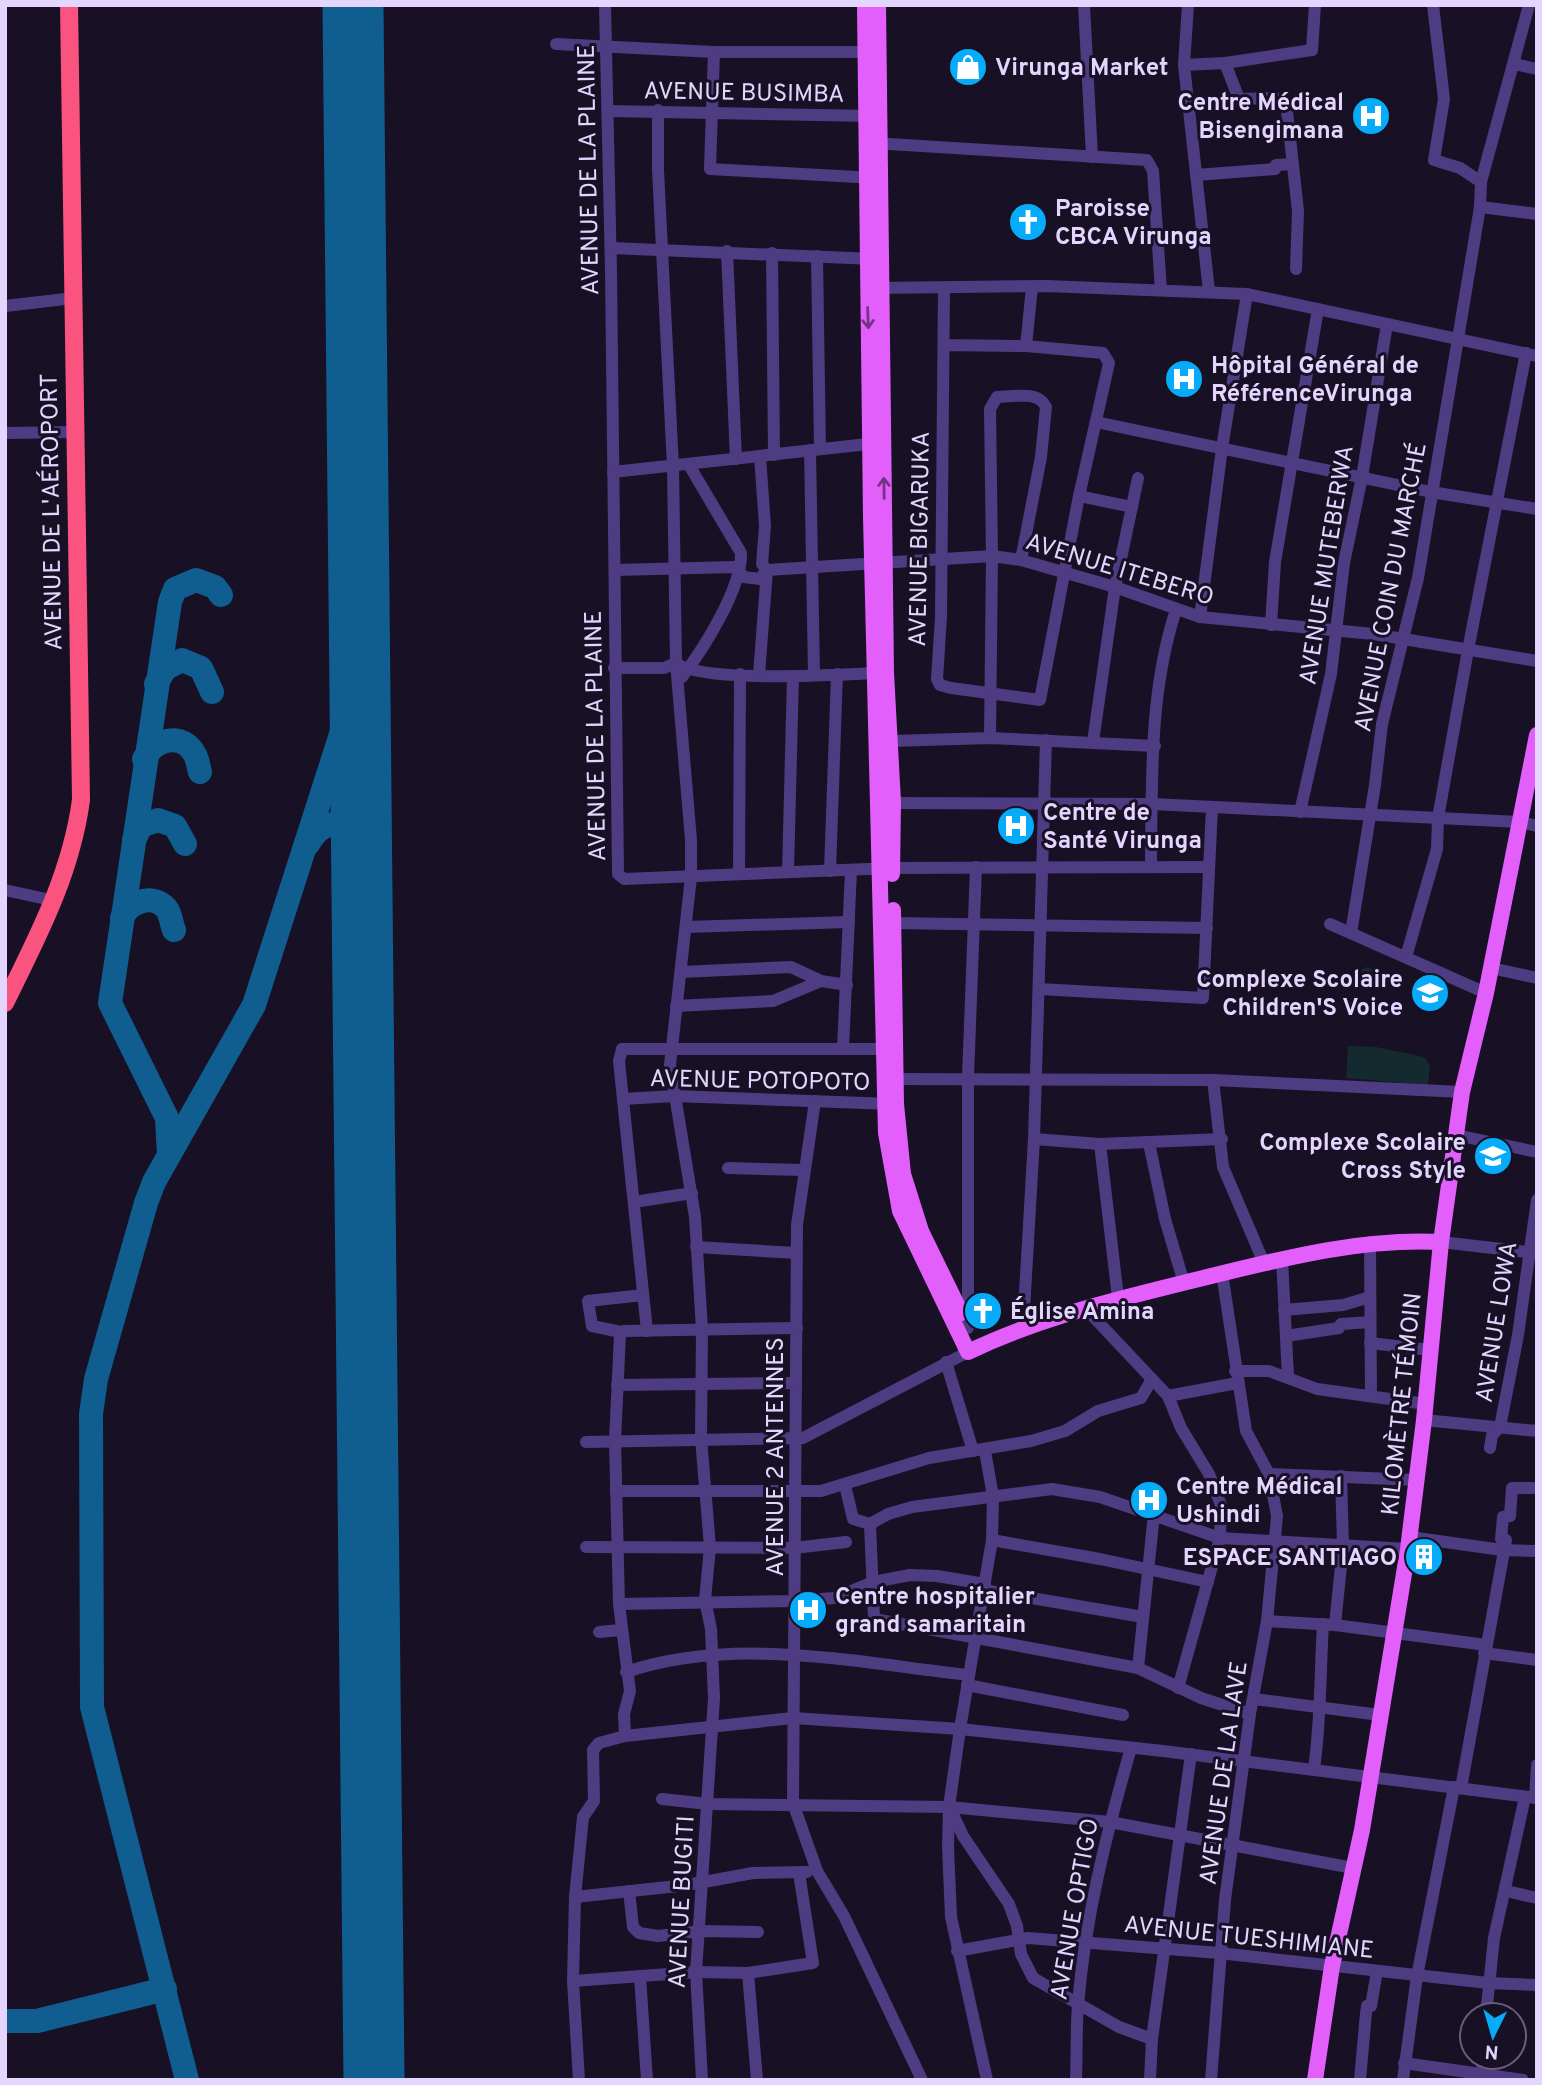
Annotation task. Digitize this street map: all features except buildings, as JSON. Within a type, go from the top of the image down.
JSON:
[{"type":"highway","name":"AVENUE DE L'AÉROPORT","points":[[5,1003],[55,901],[75,840],[81,800],[69,5]]},
{"type":"main road","points":[[865,5],[872,52]]},
{"type":"main road","points":[[877,5],[872,52],[872,143],[890,1104],[903,1174],[906,1208],[973,1350]]},
{"type":"main road","points":[[880,673],[891,741],[886,803]]},
{"type":"main road","name":"KILOMÈTRE TÉMOIN","points":[[1315,2080],[1332,1966],[1371,1776],[1409,1543],[1441,1242],[1462,1092],[1529,824],[1537,734]]},
{"type":"main road","points":[[887,869],[893,923],[888,1049],[895,1079],[890,1104]]},
{"type":"main road","points":[[906,1208],[968,1328],[973,1350]]},
{"type":"main road","points":[[973,1350],[1023,1327],[1118,1298],[1264,1263],[1370,1242],[1441,1242]]},
{"type":"street","name":"AVENUE DE LA PLAINE","points":[[605,5],[611,248],[618,874],[624,879],[975,867],[1208,867]]},
{"type":"street","points":[[1084,5],[1092,157]]},
{"type":"street","points":[[1188,5],[1184,65],[1209,291]]},
{"type":"street","points":[[1184,65],[1225,63],[1312,50],[1315,5]]},
{"type":"street","points":[[1433,5],[1444,99],[1434,160],[1460,168],[1481,182]]},
{"type":"street","name":"AVENUE COIN DU MARCHÉ","points":[[1351,933],[1382,724],[1418,578],[1480,207],[1481,182],[1531,11]]},
{"type":"street","points":[[555,44],[715,52],[872,52]]},
{"type":"street","points":[[715,52],[714,112],[709,165],[714,171],[873,178]]},
{"type":"street","points":[[1225,63],[1238,99],[1275,98],[1286,102],[1298,211],[1296,269]]},
{"type":"street","points":[[1514,64],[1537,69]]},
{"type":"street","name":"AVENUE BUGITI","points":[[658,110],[661,248],[691,877],[670,1051],[674,1096],[692,1193],[702,1329],[701,1438],[710,1548],[705,1600],[713,1657],[713,1726],[701,1931],[696,1972],[702,2080]]},
{"type":"street","name":"AVENUE BUSIMBA","points":[[608,111],[873,116]]},
{"type":"street","points":[[872,143],[1140,158],[1151,165],[1160,290]]},
{"type":"street","points":[[1196,175],[1275,169],[1276,165],[1293,164]]},
{"type":"street","points":[[1480,207],[1537,214]]},
{"type":"street","points":[[611,248],[875,259]]},
{"type":"street","points":[[727,251],[736,459]]},
{"type":"street","points":[[772,253],[774,455]]},
{"type":"street","points":[[814,675],[812,569],[817,256]]},
{"type":"street","points":[[1026,346],[1032,287]]},
{"type":"street","points":[[874,288],[1032,287],[1247,294],[1531,354],[1495,501],[1438,818],[1437,849],[1406,957]]},
{"type":"street","name":"AVENUE BIGARUKA","points":[[944,288],[938,682],[951,688],[1036,701],[1043,697],[1064,573]]},
{"type":"street","points":[[1200,617],[1222,448],[1247,294]]},
{"type":"street","points":[[5,306],[74,298]]},
{"type":"street","points":[[1271,625],[1275,562],[1318,309]]},
{"type":"street","name":"AVENUE MUTEBERWA","points":[[1300,812],[1324,709],[1344,563],[1362,477],[1387,324]]},
{"type":"street","points":[[944,345],[1026,346],[1103,353],[1107,357],[1109,363],[1064,573]]},
{"type":"street","points":[[990,738],[990,403],[997,397],[1035,396],[1043,400],[1046,416],[1021,560]]},
{"type":"street","points":[[1096,422],[1431,492],[1537,509]]},
{"type":"street","points":[[5,433],[74,432]]},
{"type":"street","points":[[613,472],[876,443]]},
{"type":"street","points":[[759,675],[765,567],[760,456]]},
{"type":"street","points":[[681,671],[738,584],[741,567],[741,553],[689,465]]},
{"type":"street","points":[[1094,742],[1115,587],[1138,478]]},
{"type":"street","points":[[1079,496],[1132,506]]},
{"type":"street","name":"AVENUE ITEBERO","points":[[741,567],[746,561],[765,567],[812,569],[992,556],[1021,560],[1115,587],[1200,617],[1336,629],[1537,661]]},
{"type":"street","points":[[615,570],[741,567]]},
{"type":"street","points":[[1150,867],[1155,746],[1163,656],[1176,610]]},
{"type":"street","points":[[614,668],[664,668],[793,676],[880,673]]},
{"type":"street","points":[[739,874],[740,674]]},
{"type":"street","points":[[830,871],[837,674]]},
{"type":"street","points":[[788,872],[793,676]]},
{"type":"street","points":[[891,741],[990,738],[1155,746]]},
{"type":"street","points":[[1023,1327],[1034,1139],[1046,740]]},
{"type":"street","points":[[886,803],[1152,804],[1529,824]]},
{"type":"street","points":[[1039,989],[1203,998],[1212,807]]},
{"type":"street","points":[[968,1328],[968,1077],[975,867]]},
{"type":"street","points":[[843,1049],[851,870]]},
{"type":"street","points":[[5,891],[55,901]]},
{"type":"street","points":[[685,927],[849,922]]},
{"type":"street","points":[[893,923],[1207,928]]},
{"type":"street","points":[[1330,924],[1486,993]]},
{"type":"street","points":[[681,972],[791,967],[821,981],[846,985]]},
{"type":"street","points":[[1492,968],[1537,978]]},
{"type":"street","points":[[676,1006],[773,1002],[821,981]]},
{"type":"street","points":[[647,1331],[619,1061],[622,1049],[888,1049]]},
{"type":"street","points":[[895,1079],[1036,1077],[1213,1080],[1462,1092]]},
{"type":"street","points":[[1213,1080],[1222,1139],[1223,1167],[1228,1185],[1264,1263]]},
{"type":"street","name":"AVENUE POTOPOTO","points":[[623,1099],[674,1096],[890,1104]]},
{"type":"street","name":"AVENUE 2 ANTENNES","points":[[816,1101],[803,1170],[796,1253],[793,1803],[817,1871],[844,1916],[922,2080]]},
{"type":"street","points":[[1456,1135],[1537,1152]]},
{"type":"street","points":[[1034,1139],[1100,1144],[1222,1139]]},
{"type":"street","points":[[1149,1143],[1184,1283]]},
{"type":"street","points":[[1100,1144],[1118,1298]]},
{"type":"street","points":[[728,1168],[803,1170]]},
{"type":"street","points":[[634,1202],[692,1193]]},
{"type":"street","name":"AVENUE LOWA","points":[[1490,1448],[1492,1434],[1500,1427],[1533,1252],[1537,1200]]},
{"type":"street","points":[[1370,1242],[1371,1396]]},
{"type":"street","points":[[1441,1242],[1533,1252]]},
{"type":"street","points":[[695,1247],[796,1253]]},
{"type":"street","points":[[1282,1259],[1288,1377]]},
{"type":"street","points":[[1222,1273],[1236,1377],[1250,1443],[1269,1474],[1417,1480]]},
{"type":"street","points":[[643,1295],[588,1301],[592,1326],[621,1332],[797,1328]]},
{"type":"street","points":[[1284,1310],[1343,1305],[1370,1297]]},
{"type":"street","points":[[1085,1308],[1168,1395],[1181,1428],[1216,1490],[1221,1506],[1220,1538],[1178,1688]]},
{"type":"street","points":[[1286,1336],[1339,1328],[1341,1324],[1370,1322]]},
{"type":"street","points":[[621,1332],[615,1441],[621,1630],[631,1691],[624,1714],[625,1736]]},
{"type":"street","points":[[1370,1343],[1431,1350]]},
{"type":"street","points":[[586,1442],[796,1438],[821,1430],[973,1350]]},
{"type":"street","points":[[946,1362],[993,1496],[992,1540],[949,1807],[948,1880],[957,1951],[981,2044],[987,2080]]},
{"type":"street","points":[[1168,1395],[1269,1371],[1317,1389],[1371,1396],[1425,1412],[1500,1427],[1537,1431]]},
{"type":"street","points":[[616,1491],[821,1491],[929,1458],[979,1451],[1063,1432],[1098,1411],[1138,1400],[1152,1380]]},
{"type":"street","points":[[617,1385],[796,1383]]},
{"type":"street","name":"AVENUE DE LA LAVE","points":[[1212,2080],[1219,1953],[1247,1760],[1250,1714],[1267,1621],[1276,1543],[1277,1516],[1269,1474]]},
{"type":"street","points":[[1314,1769],[1329,1625],[1343,1546],[1341,1476]]},
{"type":"street","points":[[845,1485],[853,1519],[870,1524],[888,1514],[912,1507],[1052,1489],[1100,1497],[1220,1538],[1343,1546],[1409,1543],[1537,1551]]},
{"type":"street","points":[[1403,2080],[1417,1976],[1458,1787],[1502,1550],[1506,1541],[1501,1539],[1503,1517],[1510,1516],[1512,1488],[1537,1488]]},
{"type":"street","points":[[1138,1668],[1153,1514]]},
{"type":"street","points":[[870,1524],[874,1619],[974,1640],[1138,1668],[1178,1688],[1250,1714]]},
{"type":"street","points":[[992,1540],[1208,1582]]},
{"type":"street","points":[[586,1547],[794,1548],[846,1542]]},
{"type":"street","points":[[620,1604],[705,1600],[795,1601],[846,1595],[873,1582],[910,1575],[937,1576],[1143,1616]]},
{"type":"street","points":[[1267,1621],[1393,1632],[1537,1660]]},
{"type":"street","points":[[599,1632],[621,1630]]},
{"type":"street","points":[[626,1671],[675,1659],[794,1654],[968,1680],[1123,1715]]},
{"type":"street","points":[[1254,1699],[1380,1715]]},
{"type":"street","points":[[579,2080],[573,1981],[575,1897],[583,1817],[594,1801],[593,1750],[599,1743],[625,1736],[793,1718],[960,1729],[1247,1760],[1532,1797]]},
{"type":"street","name":"AVENUE OPTIGO","points":[[1076,2080],[1077,2005],[1086,1941],[1110,1822],[1131,1748]]},
{"type":"street","points":[[1150,2080],[1152,2039],[1191,1754]]},
{"type":"street","points":[[1487,2001],[1506,1891],[1532,1797],[1537,1765]]},
{"type":"street","points":[[662,1799],[708,1804],[949,1807],[1110,1822],[1233,1843],[1353,1868]]},
{"type":"street","points":[[949,1807],[963,1836],[1009,1904],[1021,1954],[1033,1978],[1077,2005],[1152,2039]]},
{"type":"street","points":[[575,1897],[702,1882],[753,1873],[817,1871]]},
{"type":"street","points":[[573,1981],[696,1972],[748,1973],[813,1963],[799,1873]]},
{"type":"street","points":[[629,1891],[633,1927],[639,1933],[658,1936],[701,1931],[758,1932]]},
{"type":"street","points":[[1506,1891],[1537,1898]]},
{"type":"street","name":"AVENUE TUESHIMIANE","points":[[957,1951],[1018,1938],[1086,1941],[1488,1983],[1537,1984]]},
{"type":"street","points":[[1360,2080],[1367,2006],[1371,2006],[1377,1971]]},
{"type":"street","points":[[748,1973],[757,2080]]},
{"type":"street","points":[[640,1976],[647,2080]]},
{"type":"street","points":[[1404,2063],[1523,2080]]},
{"type":"green space","points":[[1366,967],[1397,978],[1394,987],[1363,974],[1361,970]]},
{"type":"green space","points":[[1348,1046],[1376,1047],[1424,1057],[1430,1065],[1428,1085],[1346,1078]]},
{"type":"taxiway","points":[[169,1155],[167,1118],[110,1003],[170,602],[175,589],[196,580],[215,587],[221,595]]},
{"type":"taxiway","points":[[156,684],[165,669],[182,660],[201,668],[212,692]]},
{"type":"taxiway","points":[[187,2080],[92,1707],[91,1414],[96,1379],[146,1203],[154,1182],[254,1005],[360,675]]},
{"type":"taxiway","points":[[144,759],[155,747],[169,740],[176,740],[190,747],[200,772]]},
{"type":"taxiway","points":[[134,840],[141,826],[158,820],[175,826],[185,844]]},
{"type":"taxiway","points":[[308,844],[321,829],[336,824],[350,830],[362,847]]},
{"type":"taxiway","points":[[122,918],[135,904],[154,901],[168,910],[174,930]]},
{"type":"taxiway","points":[[5,2021],[37,2021],[165,1989]]},
{"type":"runway","points":[[353,5],[374,2080]]},
{"type":"place","name":"Virunga Market","points":[[968,67]]},
{"type":"place","name":"Centre Médical Bisengimana","points":[[1371,116]]},
{"type":"place","name":"Paroisse CBCA Virunga","points":[[1028,222]]},
{"type":"place","name":"Hôpital Général de RéférenceVirunga","points":[[1184,379]]},
{"type":"place","name":"Centre de Santé Virunga","points":[[1016,826]]},
{"type":"place","name":"Complexe Scolaire Children'S Voice","points":[[1430,993]]},
{"type":"place","name":"Complexe Scolaire Cross Style","points":[[1493,1156]]},
{"type":"place","name":"Église Amina","points":[[983,1311]]},
{"type":"place","name":"Centre Médical Ushindi","points":[[1149,1500]]},
{"type":"place","name":"ESPACE SANTIAGO","points":[[1424,1557]]},
{"type":"place","name":"Centre hospitalier grand samaritain","points":[[808,1610]]}]
